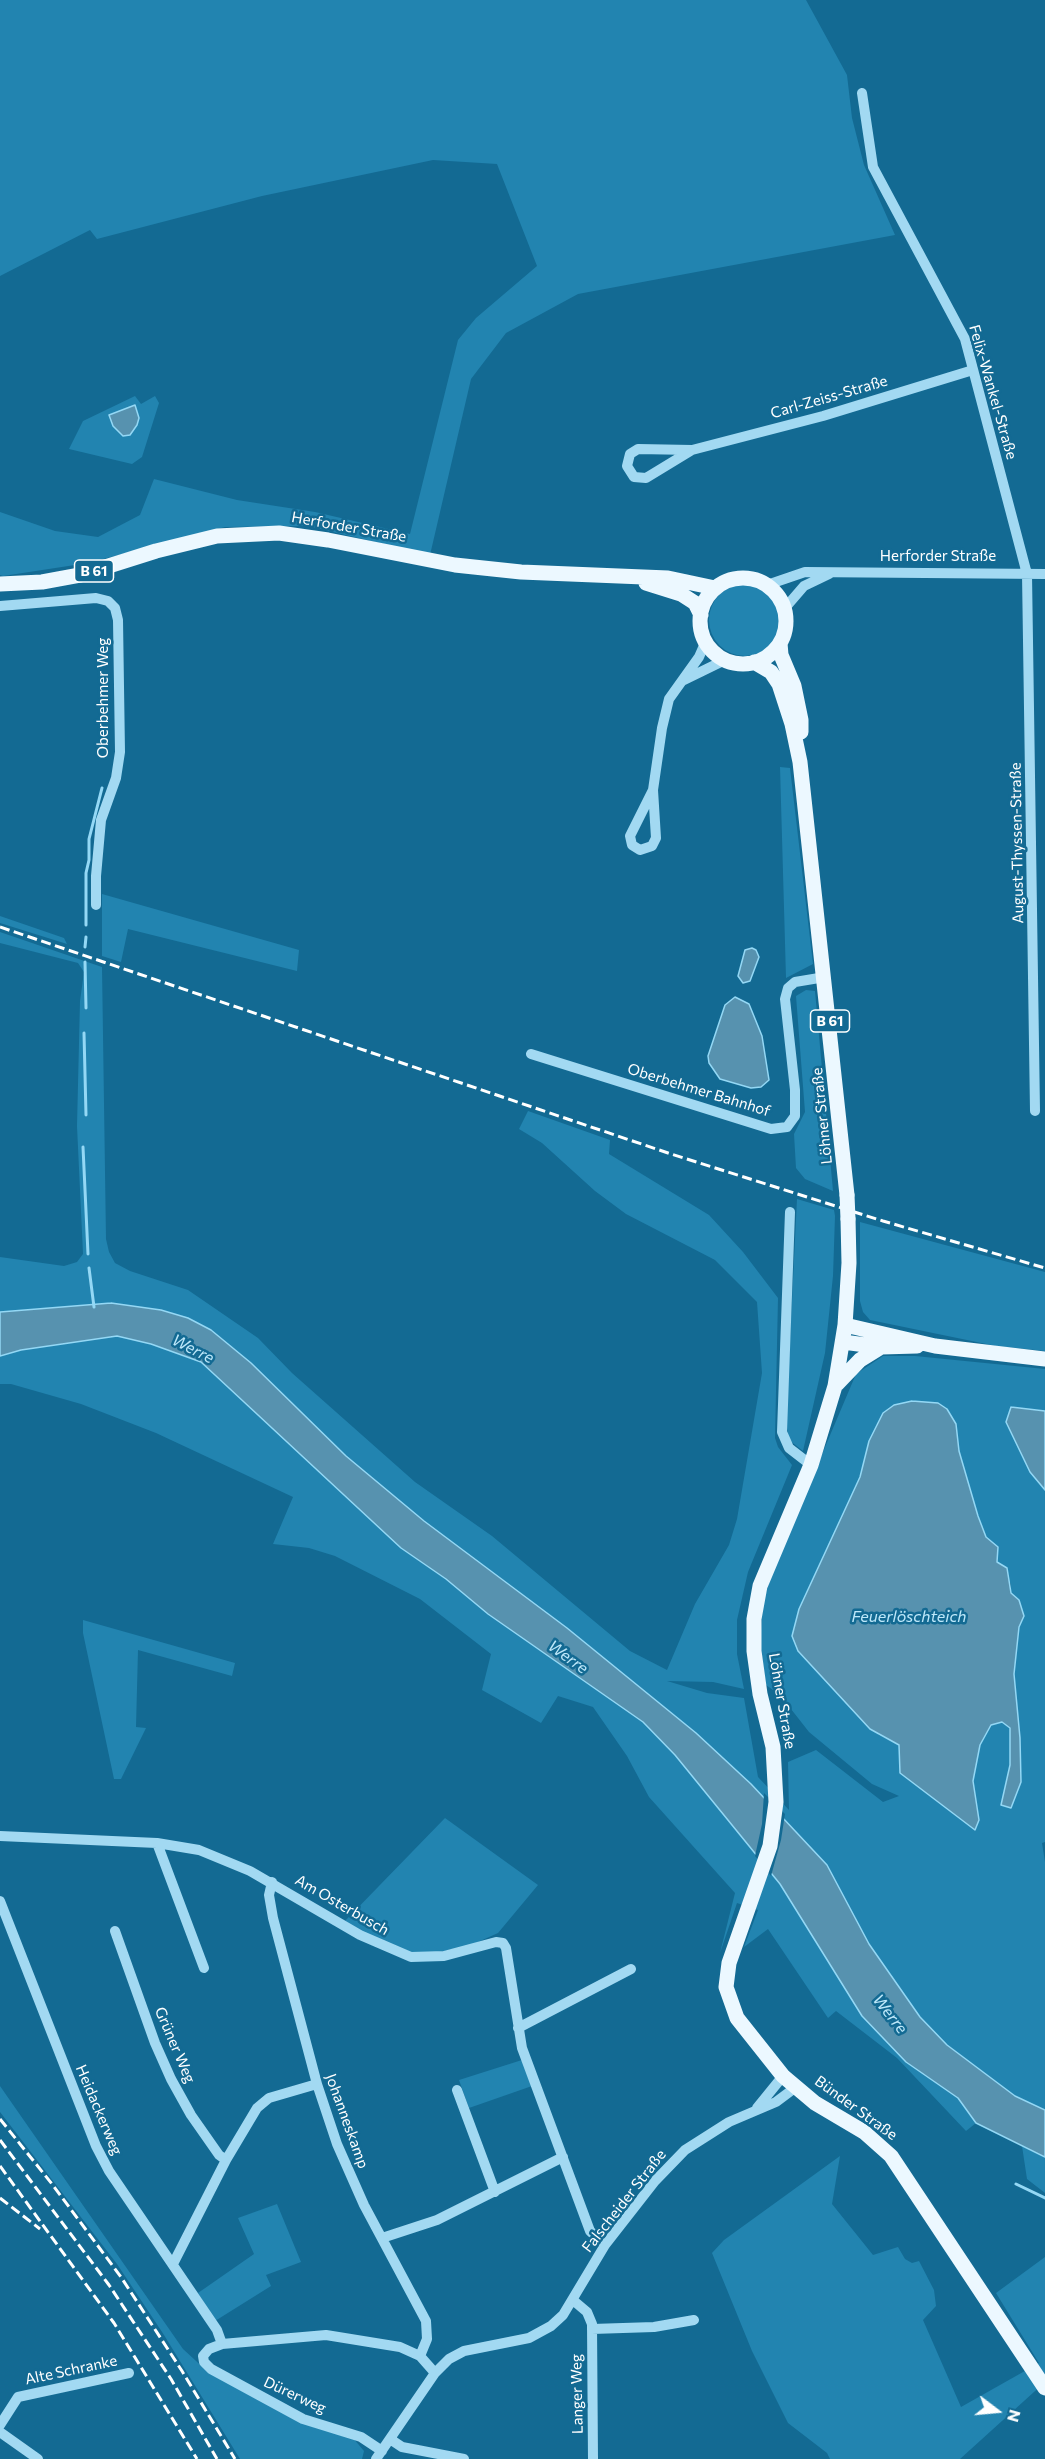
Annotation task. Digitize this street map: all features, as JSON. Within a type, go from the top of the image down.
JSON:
[{"type":"main road","name":"Herforder Straße","points":[[0,584],[42,582],[80,575],[186,543],[217,536],[249,534],[307,536],[455,566],[669,578],[716,588]]},
{"type":"main road","name":"Herforder Straße","points":[[626,577],[681,594],[695,603],[701,615]]},
{"type":"main road","points":[[741,578],[767,585],[778,595],[784,608],[786,620],[780,643],[769,655],[754,662],[745,664],[725,660],[706,641],[701,628],[701,615],[708,596],[716,588],[741,578]]},
{"type":"main road","name":"Löhner Straße","points":[[780,643],[781,655],[794,686],[801,720],[800,762]]},
{"type":"main road","name":"Löhner Straße","points":[[754,662],[771,672],[779,684],[792,724],[800,762],[825,977],[848,1219],[845,1324],[835,1386],[811,1465],[771,1554],[760,1586],[754,1619],[754,1651],[760,1694],[776,1772],[776,1802],[770,1846]]},
{"type":"main road","points":[[845,1324],[935,1346],[1045,1359]]},
{"type":"main road","points":[[843,1342],[881,1347],[935,1346]]},
{"type":"main road","points":[[835,1386],[855,1364],[881,1347]]},
{"type":"main road","name":"Bünder Straße","points":[[770,1846],[728,1969],[726,1987],[728,1999],[737,2018],[783,2076],[864,2132],[891,2156],[1045,2388]]},
{"type":"street","name":"Felix-Wankel-Straße","points":[[862,93],[873,167],[948,303],[965,339],[1027,574]]},
{"type":"street","name":"Carl-Zeiss-Straße","points":[[692,450],[645,478],[634,477],[627,466],[630,454],[638,449],[692,450],[824,416],[973,370]]},
{"type":"street","name":"Herforder Straße","points":[[767,585],[806,572],[1045,574]]},
{"type":"street","name":"Herforder Straße","points":[[784,608],[804,586],[830,573]]},
{"type":"street","name":"August-Thyssen-Straße","points":[[1027,574],[1035,1111]]},
{"type":"street","name":"Oberbehmer Weg","points":[[0,606],[96,598],[108,601],[115,608],[118,620],[120,752],[116,778],[101,820],[96,905]]},
{"type":"street","points":[[653,790],[630,836],[633,845],[640,849],[652,846],[656,838],[653,790],[662,728],[669,699],[699,657],[706,641]]},
{"type":"street","points":[[681,682],[725,660]]},
{"type":"street","name":"Oberbehmer Bahnhof","points":[[531,1054],[771,1129],[787,1127],[795,1116],[795,1090],[785,999],[788,988],[795,982],[825,977]]},
{"type":"street","points":[[790,1212],[782,1432],[789,1448],[811,1465]]},
{"type":"street","name":"Am Osterbusch","points":[[0,1836],[157,1843],[200,1850],[272,1882],[360,1935],[411,1957],[444,1956],[496,1942],[503,1943],[506,1948],[522,2048],[590,2231],[605,2245]]},
{"type":"street","points":[[157,1843],[204,1968]]},
{"type":"street","name":"Johanneskamp","points":[[272,1882],[269,1895],[273,1918],[317,2084],[337,2144],[382,2238],[426,2321],[427,2339],[420,2355]]},
{"type":"street","name":"Heidackerweg","points":[[0,1901],[96,2146],[109,2171],[174,2262],[217,2330],[222,2344]]},
{"type":"street","name":"Grüner Weg","points":[[115,1932],[154,2043],[171,2079],[191,2115],[219,2155],[226,2160]]},
{"type":"street","points":[[518,2028],[631,1969]]},
{"type":"street","name":"Falscheider Straße","points":[[757,2109],[783,2076]]},
{"type":"street","points":[[174,2262],[226,2160],[261,2102],[317,2084]]},
{"type":"street","name":"Falscheider Straße","points":[[379,2455],[435,2373],[449,2359],[464,2351],[529,2338],[542,2333],[563,2315],[574,2301],[605,2245],[655,2181],[684,2150],[757,2109],[776,2102],[796,2087]]},
{"type":"street","points":[[457,2090],[495,2192]]},
{"type":"street","points":[[382,2238],[437,2220],[563,2157]]},
{"type":"street","name":"Langer Weg","points":[[574,2301],[587,2312],[592,2329],[593,2459]]},
{"type":"street","points":[[592,2329],[654,2326],[694,2320]]},
{"type":"street","points":[[222,2344],[326,2335],[400,2347],[420,2355],[435,2373]]},
{"type":"street","name":"Dürerweg","points":[[222,2344],[209,2349],[203,2356],[204,2362],[211,2369],[303,2419],[361,2437],[379,2455]]},
{"type":"street","name":"Alte Schranke","points":[[0,2425],[18,2397],[129,2373]]},
{"type":"street","points":[[0,2432],[38,2459]]},
{"type":"street","points":[[390,2439],[402,2447],[464,2459]]},
{"type":"shaded area","points":[[0,0],[806,0],[847,75],[852,118],[864,165],[895,235],[578,294],[506,333],[471,379],[430,555],[308,526],[225,527],[88,563],[3,576],[0,575],[0,512],[55,531],[98,537],[140,515],[154,479],[237,500],[315,512],[410,534],[458,340],[476,318],[537,266],[497,164],[433,160],[262,196],[97,239],[90,230],[0,276]]},
{"type":"shaded area","points":[[135,396],[141,404],[155,396],[159,403],[142,457],[132,464],[69,449],[83,421]]},
{"type":"shaded area","points":[[738,584],[752,584],[771,594],[781,613],[781,627],[771,646],[752,656],[738,656],[719,646],[709,627],[709,613],[719,594]]},
{"type":"shaded area","points":[[780,767],[790,768],[813,964],[786,978]]},
{"type":"shaded area","points":[[102,894],[299,950],[297,971],[128,929],[121,962],[102,956]]},
{"type":"shaded area","points":[[0,916],[64,938],[67,944],[0,923]]},
{"type":"shaded area","points":[[0,932],[102,967],[106,1239],[115,1263],[130,1271],[188,1290],[258,1338],[292,1373],[415,1482],[492,1536],[630,1651],[667,1670],[695,1604],[729,1545],[737,1519],[762,1373],[757,1302],[715,1260],[626,1214],[595,1191],[542,1143],[519,1129],[528,1111],[610,1140],[609,1154],[709,1215],[743,1252],[778,1298],[775,1438],[778,1447],[792,1465],[748,1572],[737,1620],[737,1654],[744,1689],[713,1682],[667,1681],[707,1693],[744,1698],[758,1777],[789,1810],[788,1762],[816,1750],[883,1802],[899,1796],[872,1784],[809,1732],[780,1695],[766,1685],[760,1643],[763,1603],[772,1572],[856,1374],[883,1356],[915,1356],[1045,1369],[1045,1411],[1011,1407],[1030,1472],[1045,1490],[1045,1842],[1042,1843],[1045,1862],[1045,2110],[1015,2096],[947,2045],[920,2017],[869,1944],[827,1865],[696,1733],[567,1628],[424,1521],[346,1456],[251,1363],[211,1330],[188,1318],[161,1310],[111,1303],[0,1312],[0,1257],[64,1266],[77,1262],[83,1254],[77,1126],[80,1001],[84,972],[78,963],[0,943]],"holes":[[[883,1413],[956,1424],[959,1451],[978,1516],[986,1537],[998,1547],[997,1562],[1011,1584],[1011,1593],[1024,1616],[1019,1627],[1014,1674],[1020,1738],[1021,1782],[1001,1804],[1010,1765],[1010,1728],[1002,1722],[991,1725],[980,1745],[973,1781],[979,1820],[900,1773],[899,1745],[879,1735],[798,1652],[799,1609],[860,1477],[869,1441]]]},
{"type":"shaded area","points":[[806,990],[815,991],[833,1191],[805,1179],[796,1168],[794,1134],[805,1112],[796,996]]},
{"type":"shaded area","points":[[797,1199],[834,1210],[835,1216],[833,1276],[825,1353],[803,1451],[789,1440],[786,1422]]},
{"type":"shaded area","points":[[860,1222],[1045,1272],[1045,1351],[996,1346],[870,1320],[863,1312],[860,1301]]},
{"type":"shaded area","points":[[117,1336],[151,1344],[201,1362],[230,1386],[401,1548],[446,1579],[488,1614],[643,1722],[675,1755],[780,1884],[862,2016],[958,2098],[976,2123],[966,2131],[897,2058],[836,2011],[828,2018],[768,1929],[744,1947],[758,1910],[737,1903],[720,1953],[735,1893],[649,1797],[627,1756],[593,1707],[558,1696],[541,1723],[482,1690],[491,1654],[420,1599],[335,1556],[309,1548],[273,1544],[293,1497],[156,1433],[81,1404],[11,1384],[0,1384],[0,1356],[21,1350]]},
{"type":"shaded area","points":[[83,1620],[235,1663],[232,1676],[138,1650],[136,1727],[146,1728],[121,1779],[114,1779],[83,1633]]},
{"type":"shaded area","points":[[445,1818],[538,1885],[498,1933],[469,1946],[419,1956],[370,1938],[345,1921]]},
{"type":"shaded area","points":[[522,2060],[532,2086],[469,2108],[459,2080]]},
{"type":"shaded area","points":[[0,2086],[183,2349],[207,2371],[353,2438],[364,2451],[362,2459],[240,2459],[164,2335],[117,2264],[0,2112]]},
{"type":"shaded area","points":[[1022,2146],[1045,2157],[1045,2193],[1027,2179]]},
{"type":"shaded area","points":[[840,2156],[832,2204],[873,2255],[898,2247],[905,2259],[912,2263],[919,2261],[934,2290],[936,2306],[923,2320],[961,2407],[1039,2363],[996,2293],[1045,2257],[1045,2382],[960,2459],[830,2459],[827,2453],[788,2423],[752,2351],[712,2253],[724,2240]]},
{"type":"shaded area","points":[[277,2204],[301,2262],[266,2275],[271,2286],[215,2321],[198,2293],[254,2254],[238,2218]]},
{"type":"water","points":[[135,405],[139,418],[137,425],[130,435],[123,436],[113,426],[109,415]]},
{"type":"water","points":[[752,948],[756,950],[759,957],[750,981],[743,983],[738,976],[745,950]]},
{"type":"water","points":[[735,997],[749,1004],[762,1036],[769,1080],[761,1087],[751,1088],[720,1079],[709,1063],[708,1056],[725,1005]]},
{"type":"water","name":"Werre","points":[[111,1303],[161,1310],[188,1318],[211,1330],[251,1363],[346,1456],[424,1521],[567,1628],[696,1733],[751,1784],[827,1865],[869,1944],[920,2017],[947,2045],[1015,2096],[1045,2110],[1045,2157],[976,2123],[958,2098],[906,2062],[862,2016],[780,1884],[675,1755],[643,1722],[488,1614],[446,1579],[401,1548],[201,1362],[151,1344],[117,1336],[21,1350],[0,1356],[0,1312]]},
{"type":"water","name":"Feuerlöschteich","points":[[912,1401],[938,1403],[947,1409],[956,1424],[959,1451],[978,1516],[986,1537],[998,1547],[997,1562],[1007,1568],[1011,1593],[1019,1600],[1024,1616],[1019,1627],[1014,1674],[1020,1738],[1021,1782],[1011,1808],[1001,1805],[1010,1765],[1010,1728],[1002,1722],[991,1725],[980,1745],[973,1781],[979,1820],[975,1830],[900,1773],[899,1745],[870,1729],[798,1651],[792,1636],[799,1609],[860,1477],[869,1441],[883,1413],[894,1405]]},
{"type":"water","points":[[1011,1407],[1045,1411],[1045,1490],[1030,1472],[1006,1422]]},
{"type":"pier","points":[[764,1793],[785,1814],[781,1840],[771,1876],[755,1856],[762,1824]]},
{"type":"waterway","points":[[86,925],[86,873],[89,860],[89,839],[102,788]]},
{"type":"waterway","points":[[85,947],[86,937]]},
{"type":"waterway","points":[[85,962],[86,1008]]},
{"type":"waterway","points":[[84,1033],[86,1115]]},
{"type":"waterway","points":[[83,1147],[88,1254]]},
{"type":"waterway","points":[[89,1268],[94,1307]]},
{"type":"waterway","points":[[1016,2184],[1045,2198]]},
{"type":"railway","points":[[0,927],[671,1154],[883,1221],[1045,1268]]},
{"type":"railway","points":[[0,2119],[121,2277],[235,2459]]},
{"type":"railway","points":[[0,2140],[109,2285],[171,2379],[217,2459]]},
{"type":"railway","points":[[0,2166],[114,2323],[197,2459]]},
{"type":"railway","points":[[0,2198],[40,2229]]}]
